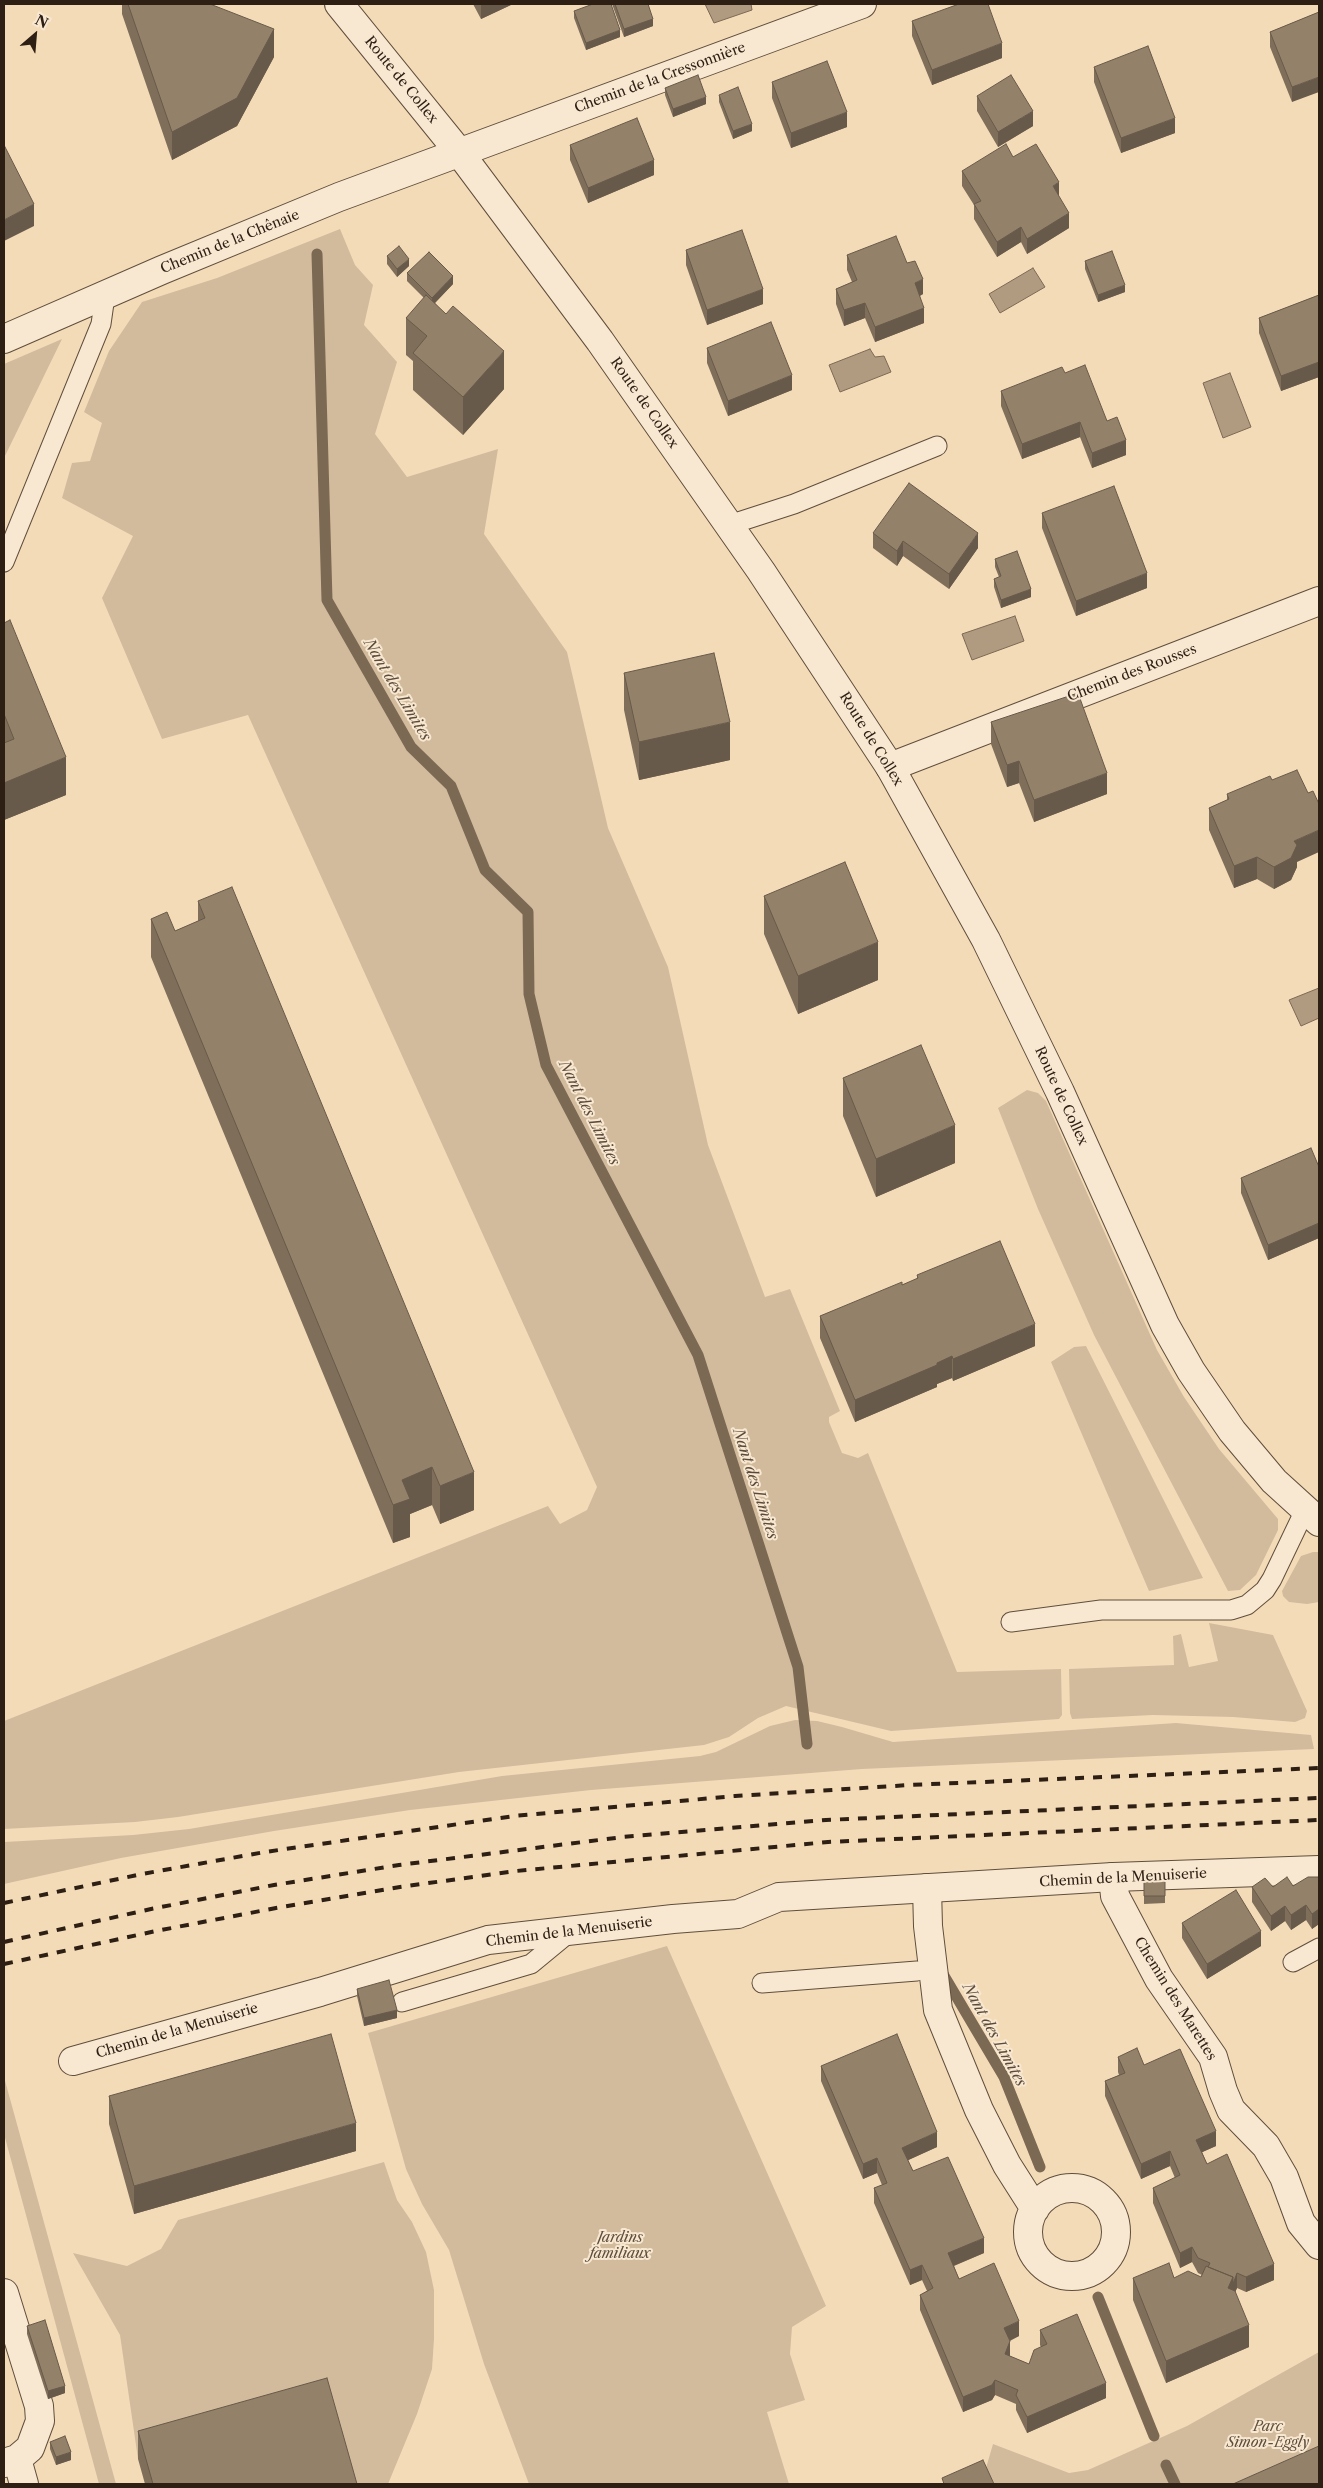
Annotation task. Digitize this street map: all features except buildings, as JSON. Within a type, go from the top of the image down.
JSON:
[{"type":"street","name":"Route de Collex","points":[[339,4],[459,152],[600,341],[729,525],[890,766],[986,940],[1060,1092],[1165,1326],[1191,1371],[1232,1431],[1274,1481],[1312,1516]]},
{"type":"street","name":"Chemin de la Cressonnière","points":[[459,152],[862,4]]},
{"type":"street","name":"Chemin de la Chênaie","points":[[4,339],[287,218],[459,152]]},
{"type":"street","name":"Chemin des Rousses","points":[[890,766],[1319,601]]},
{"type":"street","name":"Chemin de la Menuiserie","points":[[73,2061],[320,1992],[488,1940],[738,1914],[779,1896],[1113,1877],[1319,1870]]},
{"type":"street","name":"Chemin des Marettes","points":[[1113,1877],[1116,1896],[1159,1979],[1213,2057],[1231,2110],[1266,2146],[1284,2177],[1301,2223],[1319,2245]]},
{"type":"street","points":[[927,1888],[928,1926],[938,2010],[979,2110],[1007,2165],[1035,2210]]},
{"type":"street","points":[[4,2293],[39,2406],[40,2421],[30,2448],[15,2469]]},
{"type":"lane","points":[[4,562],[101,324],[105,296]]},
{"type":"lane","points":[[729,525],[794,504],[937,446]]},
{"type":"lane","points":[[1010,1622],[1101,1610],[1231,1610],[1247,1606],[1265,1590],[1312,1516]]},
{"type":"lane","points":[[402,2002],[531,1964],[571,1931]]},
{"type":"lane","points":[[1293,1962],[1319,1948]]},
{"type":"lane","points":[[762,1982],[917,1971]]},
{"type":"green space","points":[[340,229],[355,265],[373,285],[364,325],[397,362],[375,434],[407,477],[498,449],[484,534],[567,652],[608,828],[668,967],[708,1145],[765,1297],[790,1289],[840,1411],[829,1417],[829,1422],[842,1453],[858,1458],[868,1453],[957,1672],[1061,1669],[1062,1715],[1059,1719],[891,1731],[786,1706],[758,1718],[729,1737],[704,1745],[459,1772],[178,1817],[135,1822],[4,1829],[4,1721],[548,1506],[560,1524],[587,1510],[597,1487],[248,715],[162,739],[102,598],[133,536],[62,498],[72,463],[90,461],[102,423],[84,412],[109,351],[142,302],[217,278]]},
{"type":"green space","points":[[62,339],[4,458],[4,364]]},
{"type":"green space","points":[[1027,1090],[1038,1093],[1046,1101],[1157,1350],[1184,1397],[1219,1449],[1278,1519],[1278,1530],[1256,1575],[1240,1590],[1228,1591],[1094,1335],[1038,1209],[998,1108]]},
{"type":"green space","points":[[1086,1346],[1203,1578],[1149,1591],[1051,1362],[1074,1347]]},
{"type":"green space","points":[[1319,1552],[1319,1602],[1307,1604],[1289,1602],[1283,1596],[1282,1591],[1301,1556]]},
{"type":"green space","points":[[1209,1623],[1273,1635],[1307,1711],[1305,1718],[1295,1722],[1233,1717],[1153,1715],[1072,1719],[1070,1713],[1069,1669],[1174,1665],[1173,1636],[1181,1634],[1189,1667],[1218,1661]]},
{"type":"green space","points":[[795,1720],[817,1721],[893,1742],[1176,1723],[1311,1735],[1314,1749],[862,1769],[591,1790],[410,1810],[274,1831],[121,1858],[4,1884],[4,1842],[133,1835],[189,1829],[502,1776],[700,1756],[716,1752],[770,1726]]},
{"type":"green space","name":"Jardins familiaux","points":[[667,1946],[826,2306],[792,2327],[790,2354],[805,2400],[767,2412],[789,2484],[529,2484],[484,2364],[449,2250],[422,2204],[406,2169],[368,2033]]},
{"type":"green space","points":[[4,2077],[116,2484],[99,2484],[4,2134]]},
{"type":"green space","points":[[384,2162],[397,2200],[412,2222],[426,2252],[434,2290],[432,2369],[417,2414],[388,2484],[349,2484],[138,2459],[120,2335],[73,2253],[127,2266],[161,2249],[178,2220]]},
{"type":"green space","name":"Parc Simon-Eggly","points":[[1319,2352],[1319,2484],[994,2484],[986,2468],[993,2444],[1069,2473],[1088,2470],[1187,2426]]},
{"type":"shaded area","points":[[705,4],[751,4],[752,10],[714,23]]},
{"type":"shaded area","points":[[1033,268],[1045,287],[1000,313],[989,294]]},
{"type":"shaded area","points":[[870,349],[875,357],[884,356],[891,372],[840,392],[829,365]]},
{"type":"shaded area","points":[[1230,373],[1251,427],[1223,438],[1203,383]]},
{"type":"shaded area","points":[[1015,616],[1024,641],[972,660],[962,634]]},
{"type":"shaded area","points":[[1319,988],[1319,1018],[1301,1026],[1289,1000]]},
{"type":"waterway","name":"Nant des Limites","points":[[317,254],[327,600],[411,747],[451,786],[485,870],[528,912],[529,994],[546,1065],[698,1355],[798,1667],[807,1744]]},
{"type":"waterway","name":"Nant des Limites","points":[[943,1974],[1004,2077],[1040,2167]]},
{"type":"waterway","name":"Nant des Limites","points":[[1098,2297],[1154,2436]]},
{"type":"waterway","name":"Nant des Limites","points":[[1166,2465],[1175,2484]]},
{"type":"railway","points":[[4,1903],[142,1874],[265,1852],[514,1816],[735,1796],[910,1785],[1319,1768]]},
{"type":"railway","points":[[4,1942],[151,1909],[274,1885],[399,1865],[623,1837],[826,1820],[1319,1798]]},
{"type":"railway","points":[[4,1964],[156,1931],[276,1908],[400,1887],[516,1871],[828,1842],[1319,1820]]}]
